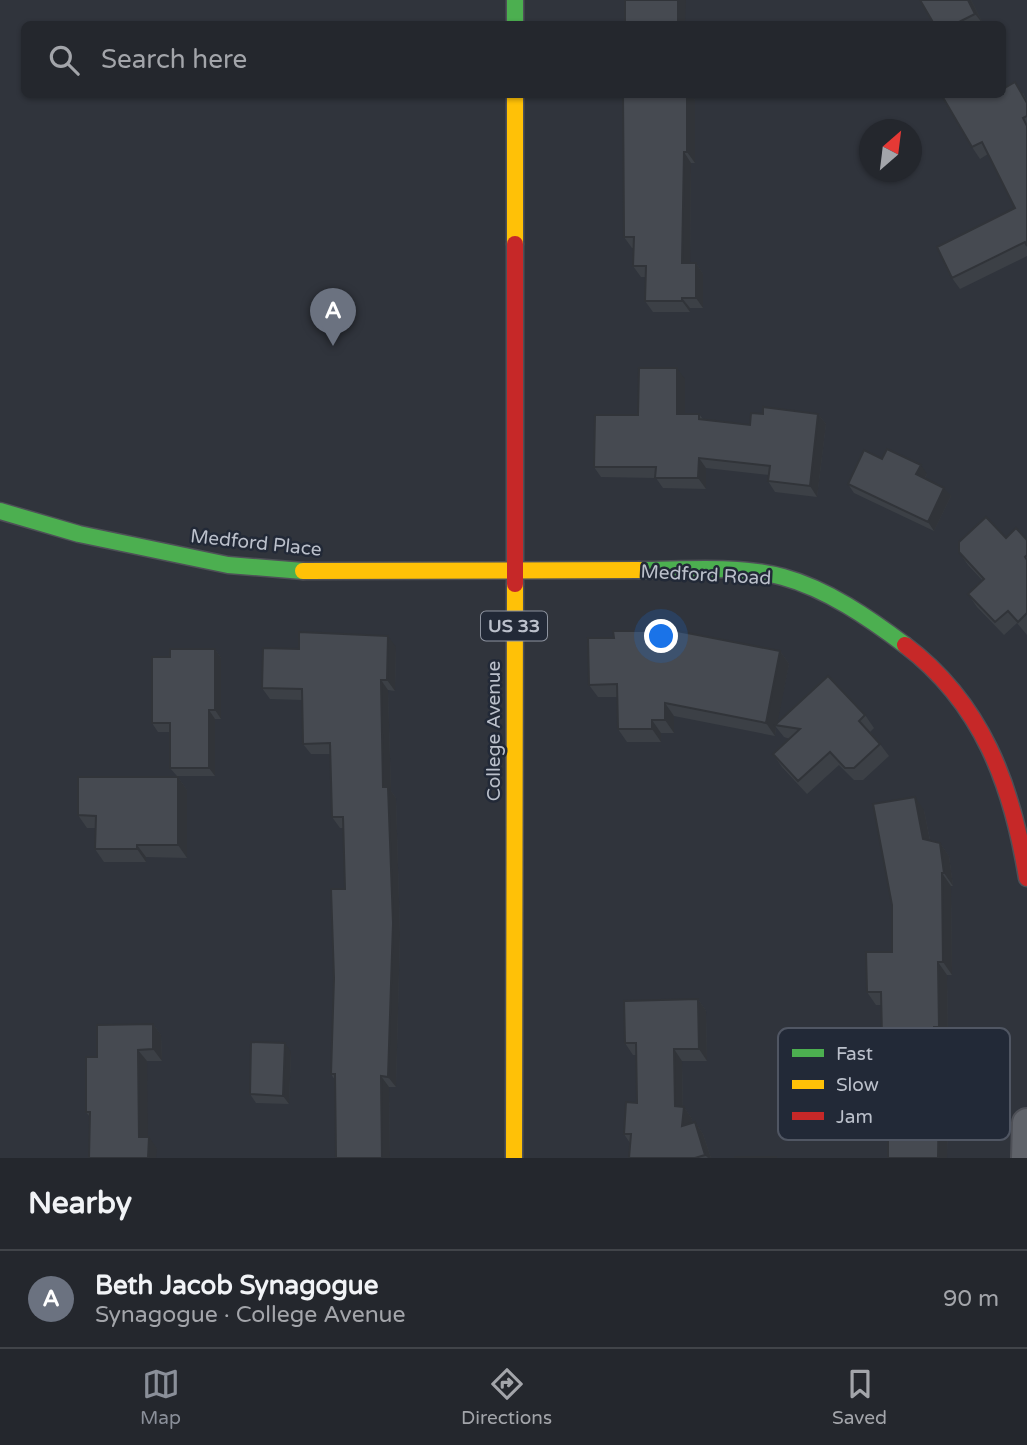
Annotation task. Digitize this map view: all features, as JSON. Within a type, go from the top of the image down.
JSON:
[{"type":"street","points":[[515,0],[515,21]]},
{"type":"street","name":"College Avenue","points":[[514,1158],[515,98]]},
{"type":"street","name":"Medford Place","points":[[0,511],[79,534],[228,565],[310,571],[513,571]]},
{"type":"street","name":"Medford Road","points":[[513,571],[743,572],[790,579],[832,598],[908,648],[944,679],[972,718],[1009,793],[1027,878]]},
{"type":"street","points":[[1026,1158],[1027,1123]]},
{"type":"building","points":[[625,0],[678,0],[678,21],[625,21]]},
{"type":"building","points":[[920,0],[968,0],[975,14],[961,21],[932,21]]},
{"type":"building","points":[[1015,82],[1027,103],[1027,116],[1023,118],[1027,126],[1027,246],[1025,242],[952,278],[937,247],[1015,208],[982,142],[972,147],[943,98],[1006,98],[1006,87]]},
{"type":"building","points":[[623,98],[687,98],[682,263],[696,263],[696,298],[682,298],[682,301],[645,301],[646,266],[633,266],[634,237],[624,237]]},
{"type":"building","points":[[639,368],[677,368],[677,414],[699,414],[699,419],[750,425],[751,413],[763,414],[763,407],[818,414],[810,486],[768,481],[770,466],[699,458],[698,478],[655,478],[656,467],[594,467],[595,415],[638,415]]},
{"type":"building","points":[[887,449],[921,465],[916,474],[944,488],[928,522],[848,484],[864,450],[882,459]]},
{"type":"building","points":[[986,517],[1006,538],[1016,528],[1027,540],[1027,613],[1018,622],[1008,611],[995,622],[968,594],[984,579],[959,552],[959,542]]},
{"type":"building","points":[[613,631],[677,631],[780,651],[766,723],[665,703],[665,720],[652,720],[652,729],[618,729],[617,684],[589,685],[588,638],[614,638]]},
{"type":"building","points":[[299,632],[388,636],[387,680],[381,680],[383,787],[388,787],[393,923],[388,1077],[381,1076],[382,1158],[336,1158],[335,1074],[331,1074],[334,978],[331,889],[345,889],[343,817],[332,817],[330,743],[303,744],[302,689],[262,688],[263,648],[299,649]]},
{"type":"building","points":[[170,649],[215,649],[215,710],[209,710],[209,768],[170,768],[170,723],[152,723],[152,657],[170,657]]},
{"type":"building","points":[[828,676],[865,715],[859,721],[880,744],[854,768],[845,768],[830,752],[798,781],[773,754],[800,729],[775,725]]},
{"type":"building","points":[[78,777],[178,777],[178,845],[95,849],[96,816],[78,815]]},
{"type":"building","points":[[915,797],[923,839],[940,843],[944,873],[943,962],[938,962],[939,1027],[882,1028],[881,992],[867,992],[866,952],[892,952],[892,905],[873,804]]},
{"type":"building","points":[[698,999],[699,1049],[674,1049],[675,1106],[684,1107],[682,1126],[695,1122],[705,1155],[695,1158],[629,1158],[631,1134],[624,1134],[626,1102],[637,1103],[636,1043],[625,1043],[624,1001]]},
{"type":"building","points":[[153,1024],[153,1049],[138,1050],[139,1137],[149,1137],[148,1158],[89,1158],[90,1112],[86,1112],[86,1057],[97,1057],[97,1025]]},
{"type":"building","points":[[251,1042],[285,1043],[283,1096],[250,1094]]},
{"type":"building","points":[[888,1140],[938,1140],[938,1158],[888,1158]]},
{"type":"building","points":[[776,1157],[776,1158],[735,1158]]},
{"type":"traffic: fast","points":[[515,0],[515,21]]},
{"type":"traffic: fast","points":[[0,511],[79,534],[228,565],[303,571]]},
{"type":"traffic: fast","points":[[639,570],[730,570],[783,577],[831,597],[905,645]]},
{"type":"traffic: slow","points":[[515,98],[515,244]]},
{"type":"traffic: slow","points":[[303,571],[639,570]]},
{"type":"traffic: slow","points":[[514,1158],[515,584]]},
{"type":"traffic: jam","points":[[515,244],[515,584]]},
{"type":"traffic: jam","points":[[905,645],[932,668],[954,693],[989,748],[1012,811],[1027,878]]},
{"type":"place","name":"Beth Jacob Synagogue","points":[[333,346]]}]
